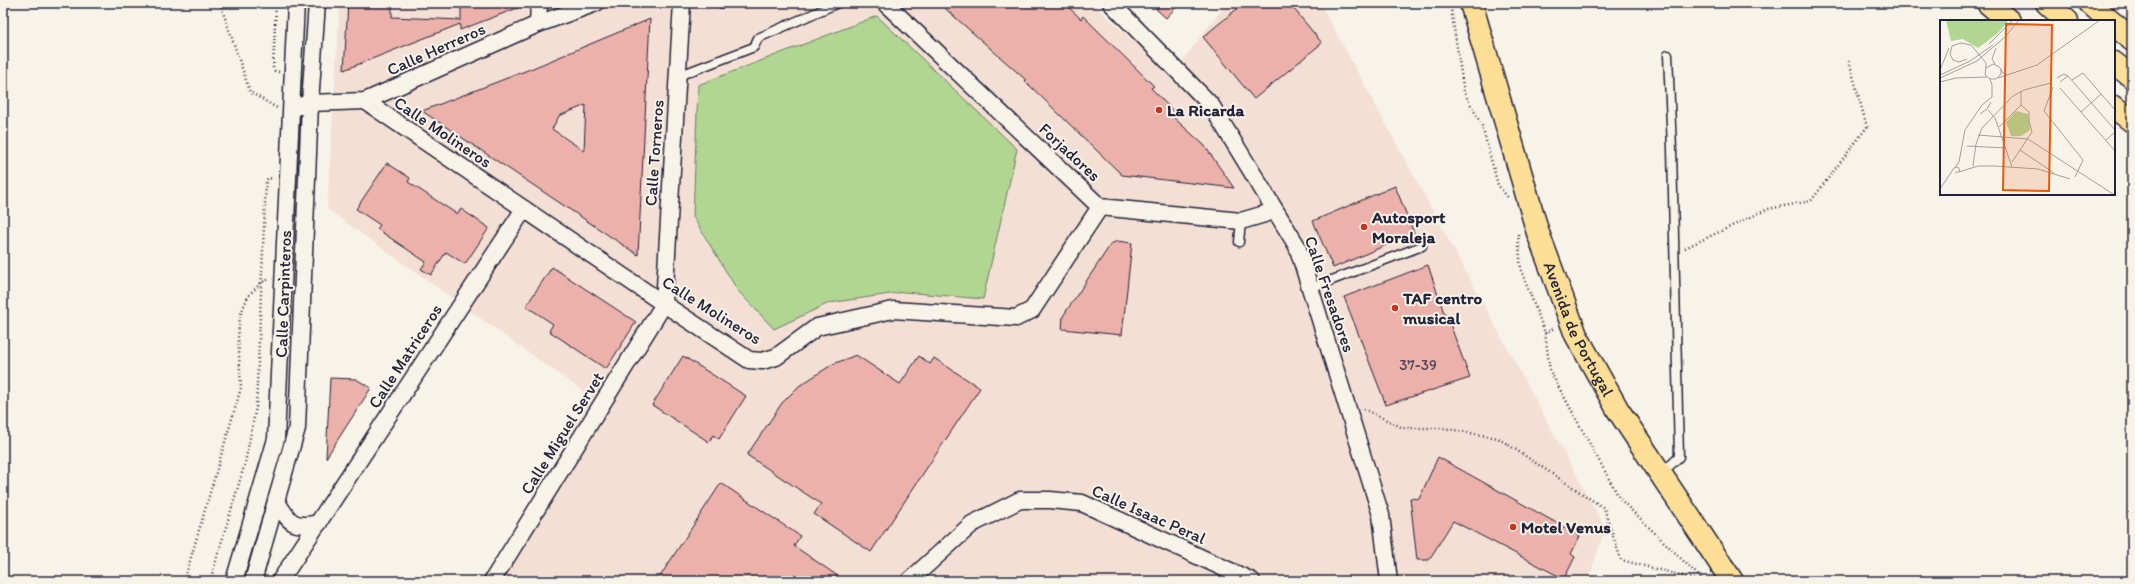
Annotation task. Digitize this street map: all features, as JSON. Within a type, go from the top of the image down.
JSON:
[{"type":"main road","name":"Avenida de Portugal","points":[[1470,3],[1538,233],[1576,335],[1618,410],[1732,581]]},
{"type":"main road","name":"Avenida de Portugal","points":[[1484,50],[1486,3]]},
{"type":"main road","points":[[1988,3],[2009,20]]},
{"type":"main road","points":[[2046,3],[2066,20]]},
{"type":"main road","points":[[2090,3],[2109,20]]},
{"type":"main road","points":[[2115,25],[2132,40]]},
{"type":"main road","points":[[2115,64],[2132,77]]},
{"type":"main road","points":[[2115,108],[2132,121]]},
{"type":"street","name":"Calle Carpìnteros","points":[[234,581],[276,439],[283,275],[285,107],[296,3]]},
{"type":"street","name":"Calle Carpìnteros","points":[[253,581],[297,428],[310,103],[318,3]]},
{"type":"street","points":[[538,24],[539,3]]},
{"type":"street","name":"Calle Herreros","points":[[285,107],[310,103],[365,101],[538,24],[596,3]]},
{"type":"street","name":"Calle Torneros","points":[[664,304],[682,3]]},
{"type":"street","name":"Forjadores","points":[[885,3],[1100,207],[1241,221],[1275,211]]},
{"type":"street","name":"Calle Fresadores","points":[[1111,3],[1211,105],[1297,246],[1381,515],[1389,581]]},
{"type":"street","name":"Calle Molineros","points":[[365,101],[749,360],[762,361],[776,357],[817,327],[893,310],[1016,318],[1032,310],[1100,207]]},
{"type":"street","name":"Calle Matriceros","points":[[280,581],[524,209]]},
{"type":"street","name":"Calle Miguel Servet","points":[[492,581],[664,304]]},
{"type":"street","points":[[276,500],[288,520],[296,525],[306,526],[319,523]]},
{"type":"street","name":"Calle Isaac Peral","points":[[909,581],[972,524],[1020,500],[1050,500],[1082,503],[1252,581]]},
{"type":"lane","points":[[678,76],[754,48],[758,38],[838,3]]},
{"type":"lane","points":[[1660,475],[1679,456],[1672,149],[1668,55]]},
{"type":"lane","points":[[1240,242],[1241,221]]},
{"type":"lane","points":[[1310,288],[1422,246]]},
{"type":"path","points":[[220,3],[250,92],[285,107]]},
{"type":"path","points":[[276,3],[273,69],[275,71],[283,72]]},
{"type":"path","points":[[1674,253],[1768,209],[1811,201],[1867,127],[1849,61]]},
{"type":"path","points":[[210,581],[245,463],[256,407],[266,181],[268,178],[275,178],[278,174]]},
{"type":"path","points":[[184,581],[241,388],[238,336],[240,316],[248,296],[262,282],[283,275]]},
{"type":"path","points":[[1345,401],[1403,428],[1443,428],[1498,438],[1604,508],[1621,560],[1703,581]]},
{"type":"shaded area","points":[[340,3],[1092,3],[1171,75],[1227,3],[1320,3],[1605,528],[1588,581],[490,581],[591,397],[327,209]]},
{"type":"green space","points":[[877,16],[1017,149],[983,299],[904,292],[829,303],[774,329],[738,291],[693,217],[698,85]]},
{"type":"building","points":[[348,3],[392,3],[392,17],[461,20],[461,3],[528,4],[460,30],[460,24],[344,70]]},
{"type":"building","points":[[939,3],[1064,3],[1081,19],[1083,16],[1154,86],[1151,88],[1177,115],[1174,118],[1204,145],[1234,188],[1122,175],[1025,81],[1026,80]]},
{"type":"building","points":[[1162,3],[1180,3],[1166,18],[1156,9]]},
{"type":"building","points":[[1244,3],[1289,3],[1322,43],[1254,99],[1203,37]]},
{"type":"building","points":[[650,19],[638,255],[422,111],[533,68]],"holes":[[[586,105],[584,151],[552,129],[559,116]]]},
{"type":"building","points":[[387,163],[410,178],[408,182],[457,214],[461,209],[489,228],[465,264],[446,252],[431,275],[421,269],[426,262],[377,229],[380,225],[356,209]]},
{"type":"building","name":"Autosport Moraleja","points":[[1395,186],[1414,233],[1333,268],[1313,221]]},
{"type":"building","points":[[1117,241],[1132,243],[1122,335],[1062,329],[1063,316],[1111,244]]},
{"type":"building","points":[[1428,265],[1448,325],[1450,324],[1470,378],[1386,405],[1344,297]]},
{"type":"building","points":[[552,267],[636,322],[606,369],[549,331],[553,324],[526,306]]},
{"type":"building","points":[[856,355],[900,384],[919,356],[930,364],[934,358],[980,388],[871,552],[814,514],[821,504],[747,455],[782,403],[799,386],[833,364]]},
{"type":"building","points":[[683,356],[746,396],[719,439],[713,435],[709,442],[652,405]]},
{"type":"building","points":[[330,378],[356,379],[371,388],[326,458]]},
{"type":"building","points":[[1438,457],[1580,536],[1571,554],[1575,557],[1564,579],[1453,521],[1429,560],[1417,560],[1410,498],[1419,499]]},
{"type":"building","points":[[721,483],[800,536],[794,546],[845,581],[657,581]]},
{"type":"place","name":"La Ricarda","points":[[1159,110]]},
{"type":"place","name":"Autosport Moraleja","points":[[1364,227]]},
{"type":"place","name":"TAF centro musical","points":[[1395,308]]},
{"type":"place","name":"Motel Venus","points":[[1513,527]]}]
